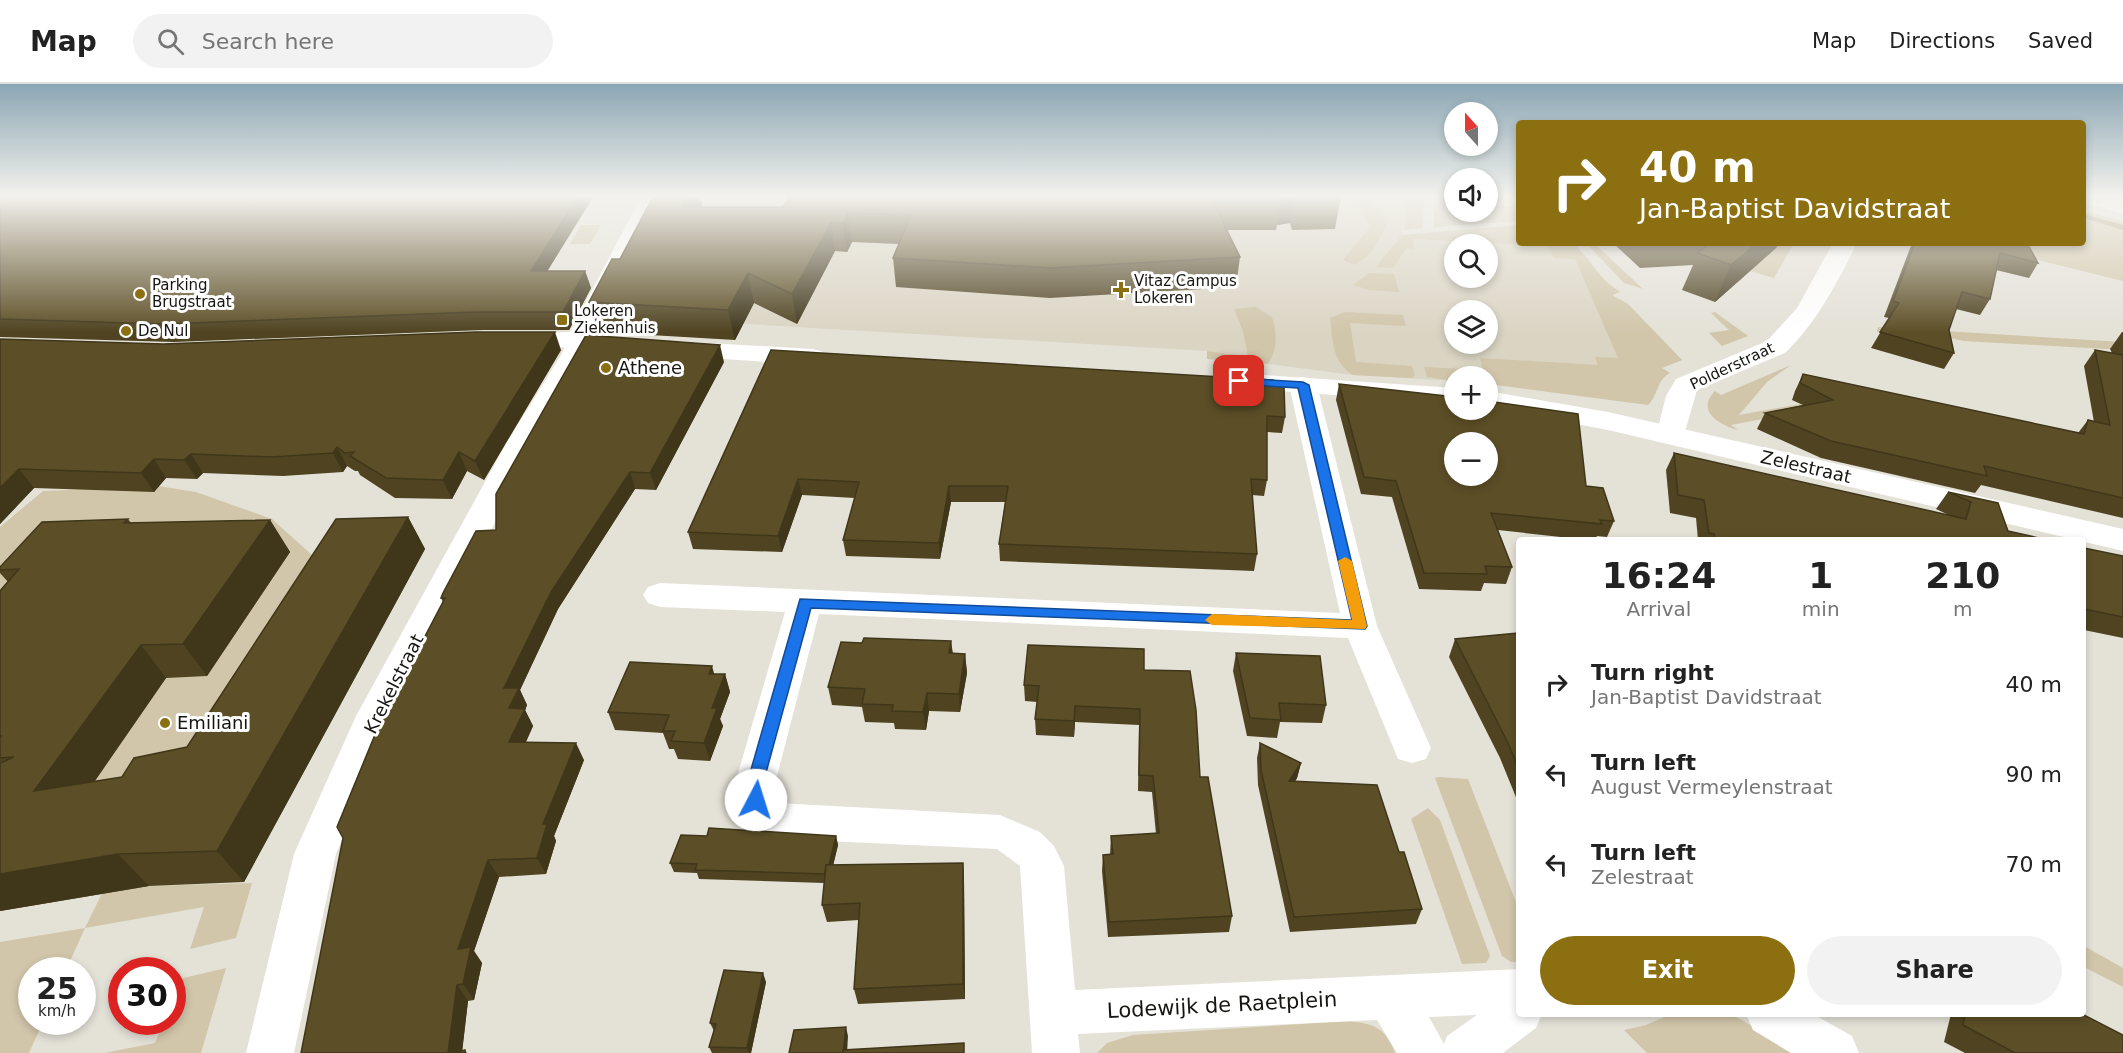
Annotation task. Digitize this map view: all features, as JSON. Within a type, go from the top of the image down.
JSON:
[{"type":"street","name":"Krekelstraat","points":[[270,1053],[315,854],[370,727],[522,442],[574,355],[584,327],[628,242]]},
{"type":"street","name":"Polderstraat","points":[[1670,435],[1680,396],[1686,385],[1776,347],[1787,338],[1815,303],[1844,246]]},
{"type":"street","points":[[494,340],[580,340],[620,345],[840,359]]},
{"type":"street","points":[[1215,380],[1444,395]]},
{"type":"street","points":[[1303,385],[1360,626],[1412,748]]},
{"type":"street","name":"Zelestraat","points":[[1498,401],[1670,435],[2123,540]]},
{"type":"street","points":[[660,595],[1360,626]]},
{"type":"street","name":"Lodewijk de Raetplein","points":[[805,603],[756,780],[756,800],[761,814],[783,822],[1000,832],[1021,840],[1036,852],[1043,866],[1055,1033],[1390,998],[1516,991]]},
{"type":"street","points":[[1390,998],[1424,1053]]},
{"type":"street","points":[[1464,1053],[1516,1015]]},
{"type":"street","points":[[1773,1017],[1835,1053]]},
{"type":"shaded area","points":[[571,242],[591,242],[590,244],[570,244]]},
{"type":"shaded area","name":"Vitaz Campus Lokeren","points":[[680,242],[1444,242],[1444,288],[1498,288],[1498,242],[1516,242],[1516,246],[1576,246],[1588,258],[1603,280],[1620,292],[1612,295],[1628,304],[1682,360],[1661,368],[1498,383],[1498,366],[1444,366],[1444,380],[1353,375],[1268,364],[1248,356],[1207,351],[695,321]]},
{"type":"shaded area","points":[[1358,242],[1378,242],[1367,256],[1355,265],[1343,260]]},
{"type":"shaded area","points":[[1396,242],[1413,242],[1414,249],[1407,248],[1393,268],[1376,267]]},
{"type":"shaded area","points":[[1498,242],[1516,242],[1516,244],[1498,243]]},
{"type":"shaded area","points":[[2086,242],[2123,242],[2123,281],[1997,250],[1995,246],[2086,246]]},
{"type":"shaded area","points":[[1547,246],[1576,246],[1601,275],[1620,292],[1612,295],[1628,304],[1682,360],[1662,368],[1670,373],[1662,379],[1648,405],[1498,385],[1498,366],[1482,366],[1480,358],[1598,365],[1595,357],[1618,358],[1575,259],[1554,258]]},
{"type":"shaded area","points":[[1589,246],[1597,246],[1643,289],[1624,283]]},
{"type":"shaded area","points":[[1776,246],[1792,246],[1774,278],[1750,271]]},
{"type":"shaded area","points":[[1369,273],[1394,274],[1399,292],[1369,290],[1353,285]]},
{"type":"shaded area","points":[[1256,307],[1272,317],[1274,323],[1275,347],[1268,364],[1207,359],[1207,351],[1248,356],[1243,331],[1234,309]]},
{"type":"shaded area","points":[[1345,312],[1403,315],[1406,326],[1350,323],[1356,362],[1412,366],[1415,375],[1412,378],[1353,375],[1346,370],[1337,357],[1330,318]]},
{"type":"shaded area","points":[[1715,312],[1748,336],[1722,346],[1709,333],[1729,330],[1711,313]]},
{"type":"shaded area","points":[[1878,327],[2123,342],[2123,350],[1964,341],[1935,335],[1877,332]]},
{"type":"shaded area","points":[[1791,365],[1767,382],[1739,415],[1800,404],[1811,410],[1731,425],[1738,430],[1724,425],[1712,416],[1708,405],[1715,391],[1721,395]]},
{"type":"shaded area","points":[[1424,367],[1444,368],[1444,379],[1427,377]]},
{"type":"shaded area","points":[[158,486],[196,492],[272,519],[312,555],[252,716],[63,823],[0,673],[0,527],[43,491]]},
{"type":"shaded area","points":[[1435,778],[1468,779],[1516,902],[1516,962],[1511,962],[1502,956]]},
{"type":"shaded area","points":[[1428,808],[1440,820],[1490,956],[1486,963],[1462,964],[1411,819]]},
{"type":"shaded area","points":[[252,883],[236,938],[190,949],[204,907],[85,928],[102,893],[149,886]]},
{"type":"shaded area","points":[[85,928],[72,957],[18,957],[18,1035],[37,1035],[29,1053],[0,1053],[0,942]]},
{"type":"shaded area","points":[[2086,947],[2123,968],[2123,987],[2086,968]]},
{"type":"shaded area","points":[[226,968],[201,1053],[104,1053],[155,1043],[158,1035],[186,1035],[186,977]]},
{"type":"shaded area","points":[[1664,1017],[1736,1017],[1799,1053],[1647,1053],[1624,1030],[1646,1025]]},
{"type":"shaded area","points":[[1348,1021],[1378,1028],[1387,1037],[1395,1053],[1097,1053],[1107,1043],[1133,1035]]},
{"type":"building","points":[[0,242],[549,242],[531,271],[585,271],[563,312],[476,312],[163,324],[0,319]]},
{"type":"building","points":[[629,242],[820,242],[792,294],[748,273],[728,310],[589,302],[612,259],[620,259]]},
{"type":"building","points":[[900,242],[1233,242],[1240,257],[1050,268],[893,258]]},
{"type":"building","points":[[1706,246],[1753,246],[1731,265],[1697,253]]},
{"type":"building","points":[[1914,246],[2029,246],[2038,263],[2000,253],[1990,299],[1962,292],[1949,330],[1954,353],[1880,332],[1899,303],[1893,301]]},
{"type":"building","points":[[476,332],[555,332],[475,461],[459,452],[443,480],[386,478],[350,456],[354,452],[345,453],[337,447],[333,453],[272,457],[191,454],[184,460],[154,459],[141,473],[19,469],[0,488],[0,339],[163,344]]},
{"type":"building","points":[[586,335],[720,345],[650,473],[630,472],[551,592],[504,688],[519,688],[509,708],[525,709],[509,742],[576,743],[543,824],[547,824],[537,858],[488,860],[458,949],[471,947],[463,984],[457,985],[448,1053],[301,1053],[343,838],[337,827],[381,720],[445,598],[441,598],[443,593],[476,531],[496,530],[496,494]]},
{"type":"building","points":[[771,350],[1273,380],[1284,387],[1285,417],[1267,416],[1267,480],[1251,479],[1257,554],[999,544],[1008,486],[949,486],[939,543],[843,540],[859,482],[798,479],[778,536],[688,532]]},
{"type":"building","points":[[2095,350],[2123,355],[2123,498],[1984,466],[1987,476],[1831,441],[1765,413],[1833,400],[1800,383],[1803,374],[2084,434],[2088,420],[2110,425]]},
{"type":"building","points":[[1339,384],[1444,396],[1444,420],[1498,420],[1498,402],[1578,414],[1586,486],[1603,488],[1614,521],[1600,520],[1602,524],[1491,513],[1512,567],[1485,566],[1487,574],[1424,573],[1396,481],[1364,477]]},
{"type":"building","points":[[1674,453],[1966,519],[1971,502],[1948,492],[1998,503],[2008,531],[2035,537],[1714,537],[1714,534],[1709,533],[1704,500],[1678,495]]},
{"type":"building","points":[[408,517],[217,851],[118,854],[0,874],[0,763],[14,757],[0,758],[0,591],[19,569],[0,570],[0,567],[42,522],[128,519],[124,523],[270,520],[183,644],[141,645],[34,791],[122,777],[134,758],[187,747],[336,519]]},
{"type":"building","points":[[2086,548],[2123,556],[2123,617],[2086,609]]},
{"type":"building","points":[[1516,633],[1516,762],[1507,741],[1455,639]]},
{"type":"building","points":[[864,638],[951,641],[949,653],[965,654],[959,694],[927,693],[923,712],[892,711],[893,705],[862,704],[865,689],[828,687],[841,642],[862,643]]},
{"type":"building","points":[[1028,645],[1144,649],[1144,670],[1190,671],[1196,710],[1200,777],[1208,777],[1232,916],[1109,922],[1103,855],[1113,854],[1111,836],[1159,833],[1153,776],[1139,775],[1140,709],[1075,706],[1074,721],[1035,719],[1039,686],[1024,685]]},
{"type":"building","points":[[1236,653],[1320,656],[1326,705],[1279,703],[1281,720],[1250,718]]},
{"type":"building","points":[[630,662],[712,666],[709,674],[725,674],[712,708],[717,708],[704,743],[671,741],[675,731],[663,731],[669,715],[608,712]]},
{"type":"building","points":[[1260,743],[1301,763],[1289,781],[1377,785],[1399,852],[1404,852],[1422,909],[1294,917],[1261,770]]},
{"type":"building","points":[[709,828],[836,836],[825,874],[695,870],[697,864],[670,863],[681,835],[707,836]]},
{"type":"building","points":[[963,863],[963,984],[854,989],[860,903],[822,905],[826,865]]},
{"type":"building","points":[[724,970],[763,973],[747,1048],[709,1047],[716,1024],[710,1023]]},
{"type":"building","points":[[2086,1016],[2123,1035],[2123,1053],[2015,1053],[1963,1025],[1964,1017]]},
{"type":"building","points":[[846,1027],[843,1053],[789,1053],[794,1030]]},
{"type":"building","points":[[964,1043],[964,1053],[843,1053],[843,1050]]},
{"type":"slow traffic","points":[[1212,620],[1360,626],[1345,561]]},
{"type":"place","name":"Vitaz Campus Lokeren","points":[[1121,290]]},
{"type":"place","name":"Parking Brugstraat","points":[[140,294]]},
{"type":"place","name":"Lokeren Ziekenhuis","points":[[562,320]]},
{"type":"place","name":"De Nul","points":[[126,331]]},
{"type":"place","name":"Athene","points":[[606,368]]},
{"type":"place","name":"Emiliani","points":[[165,723]]},
{"type":"route","points":[[756,800],[756,780],[805,603],[1360,626],[1303,385],[1239,381]]}]
